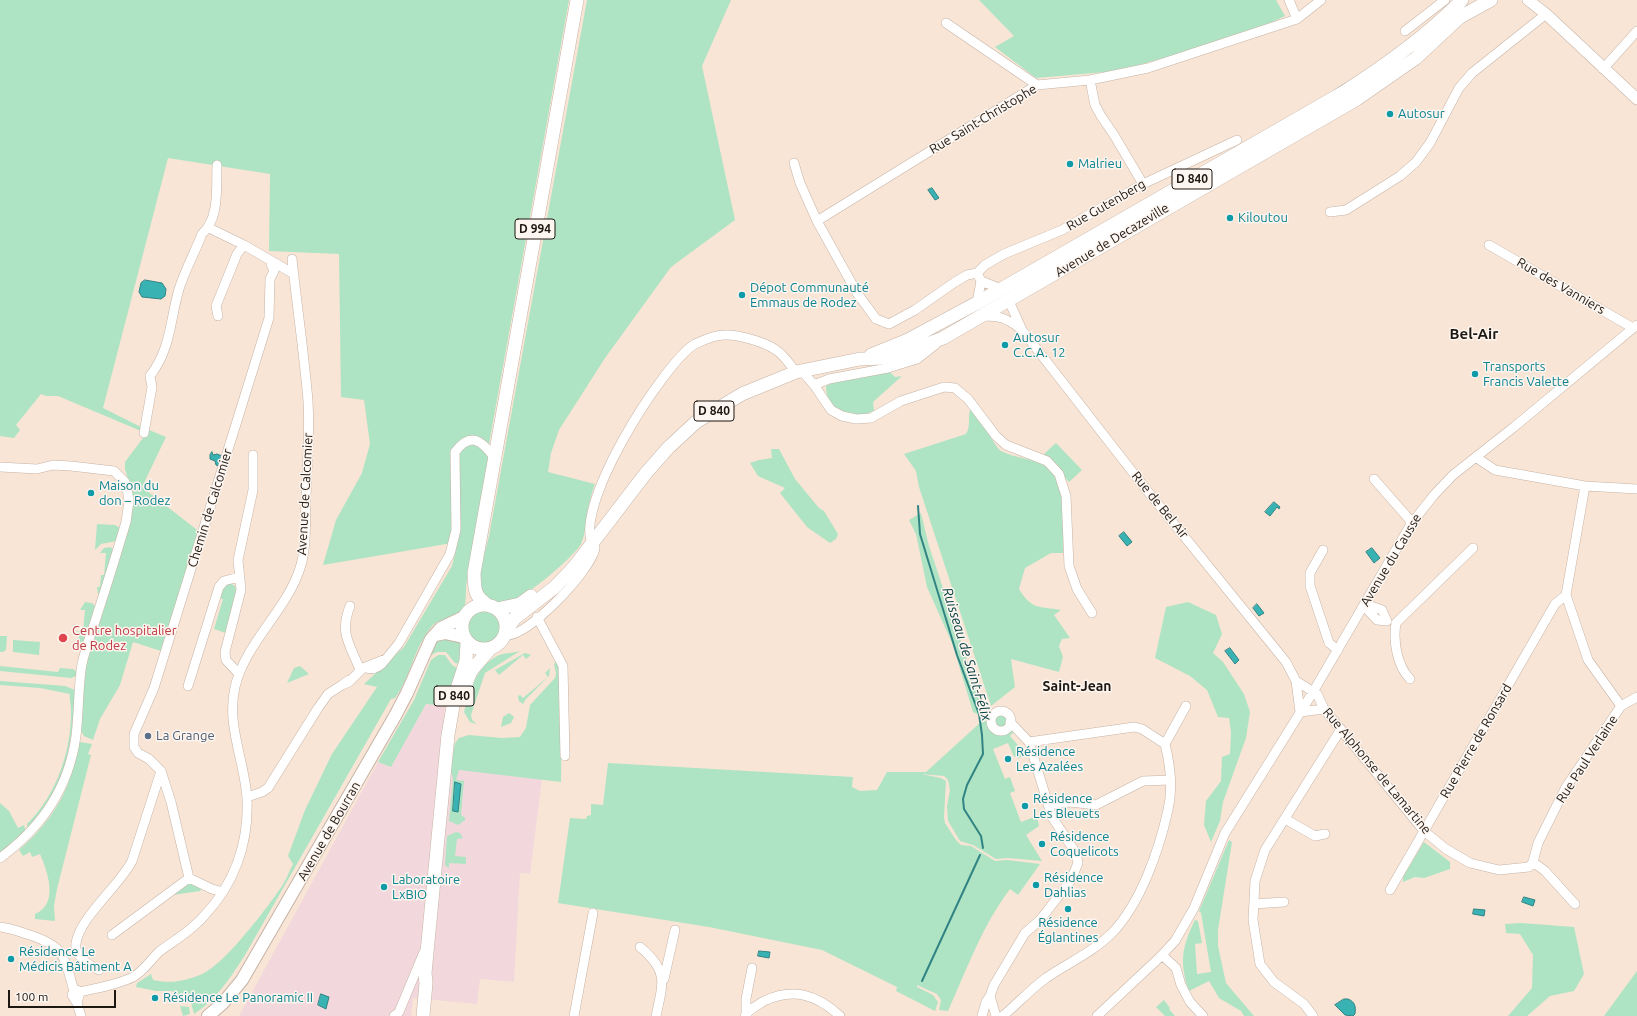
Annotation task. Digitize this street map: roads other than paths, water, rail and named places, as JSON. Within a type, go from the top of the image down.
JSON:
[{"type":"main road","name":"D 994","points":[[493,607],[479,599],[475,591],[474,572],[577,0]]},
{"type":"main road","name":"Avenue de Decazeville","points":[[505,632],[519,614],[555,587],[592,544],[664,453],[696,422],[742,394],[799,372],[860,359],[908,340],[977,303],[1344,92],[1386,65],[1420,39],[1462,0]]},
{"type":"main road","name":"Avenue de Decazeville","points":[[860,359],[884,358],[904,353],[943,338],[1009,301],[1134,226],[1357,99],[1416,58],[1460,17],[1491,0]]},
{"type":"main road","name":"Avenue de Decazeville","points":[[493,607],[520,604],[592,544]]},
{"type":"main road","name":"D 994","points":[[466,614],[470,581],[474,572]]},
{"type":"main road","points":[[478,606],[493,607],[504,618],[505,632],[500,643],[490,649],[478,649],[465,640],[445,633],[433,635],[440,628],[478,606]]},
{"type":"main road","points":[[465,640],[461,626],[466,614]]},
{"type":"main road","name":"Avenue de Bourran","points":[[208,1016],[223,1003],[242,980],[395,716],[433,635]]},
{"type":"main road","name":"D 840","points":[[418,1016],[419,994],[425,973],[429,939],[451,708],[466,661],[465,640]]},
{"type":"main road","name":"D 840","points":[[447,751],[459,701],[468,678],[471,671],[490,649]]},
{"type":"main road","name":"D 840","points":[[423,1016],[426,983],[425,973]]},
{"type":"street","points":[[1290,0],[1297,19]]},
{"type":"street","name":"Rue Saint-Christophe","points":[[817,221],[1037,85],[1090,80],[1148,68],[1297,19],[1321,0]]},
{"type":"street","points":[[1405,31],[1445,0]]},
{"type":"street","points":[[1532,1],[1637,99]]},
{"type":"street","points":[[1330,212],[1346,210],[1400,176],[1416,162],[1430,143],[1459,88],[1472,73],[1546,14]]},
{"type":"street","points":[[946,23],[1037,85]]},
{"type":"street","points":[[1603,68],[1637,31]]},
{"type":"street","points":[[1090,80],[1095,104],[1101,116],[1143,184]]},
{"type":"street","name":"Rue Gutenberg","points":[[817,221],[857,293],[876,319],[889,324],[915,310],[967,275],[979,277],[985,265],[1004,254],[1062,230],[1143,184],[1237,140]]},
{"type":"street","points":[[794,163],[800,183],[817,221]]},
{"type":"street","points":[[144,433],[152,387],[150,376],[160,364],[170,333],[179,288],[202,234],[209,228],[214,217],[217,164]]},
{"type":"street","points":[[209,228],[244,245],[294,274]]},
{"type":"street","points":[[218,316],[216,306],[237,254],[244,245]]},
{"type":"street","name":"Rue des Vanniers","points":[[1490,245],[1635,326]]},
{"type":"street","name":"Avenue de Calcomier","points":[[77,992],[120,982],[137,974],[157,954],[203,918],[231,883],[244,842],[247,797],[232,724],[232,707],[239,674],[257,641],[297,579],[303,555],[309,425],[292,259]]},
{"type":"street","name":"Chemin de Calcomier","points":[[161,771],[149,759],[138,753],[134,747],[134,734],[154,688],[269,318],[270,279],[274,271],[270,260]]},
{"type":"street","points":[[977,303],[979,277],[1001,289]]},
{"type":"street","name":"Rue de Bel Air","points":[[1009,301],[1022,330],[1145,488],[1284,660],[1296,680],[1313,692]]},
{"type":"street","name":"Rue de Bel Air","points":[[982,316],[997,316],[1006,318],[1022,330]]},
{"type":"street","name":"Avenue du Causse","points":[[1097,1016],[1175,941],[1194,908],[1225,833],[1313,692],[1411,524],[1448,480],[1477,458],[1506,432],[1514,427],[1635,326]]},
{"type":"street","points":[[505,632],[510,637],[519,632],[560,600],[578,579],[594,555],[595,548],[592,544],[592,516],[599,488],[612,460],[643,405],[680,357],[694,345],[709,338],[724,335],[757,341],[776,350],[814,385],[831,410],[842,416],[856,419],[871,418],[901,400],[944,387],[955,388],[968,399],[996,436],[1006,445],[1047,461],[1059,474],[1066,496],[1068,566],[1077,589],[1092,613]]},
{"type":"street","points":[[814,385],[829,379],[890,367],[917,359],[943,338]]},
{"type":"street","points":[[247,797],[262,792],[268,788],[328,694],[346,683],[363,668],[376,668],[381,665],[399,643],[448,558],[456,530],[455,452],[466,442],[476,440],[483,443],[494,457]]},
{"type":"street","points":[[239,674],[226,660],[225,652],[241,590],[238,560],[253,490],[253,455]]},
{"type":"street","points":[[1477,458],[1495,470],[1585,486],[1635,492]]},
{"type":"street","points":[[0,467],[37,469],[59,465],[114,471],[125,482],[129,501],[126,522],[82,665],[76,737],[71,759],[64,779],[58,793],[40,821],[28,835],[0,858]]},
{"type":"street","points":[[1374,479],[1411,524]]},
{"type":"street","points":[[1585,486],[1566,595],[1588,660],[1621,706]]},
{"type":"street","points":[[1391,622],[1473,548]]},
{"type":"street","points":[[1322,550],[1310,574],[1310,586],[1329,643],[1338,650]]},
{"type":"street","points":[[188,686],[219,587],[224,581],[239,577]]},
{"type":"street","name":"Rue Pierre de Ronsard","points":[[1390,890],[1555,604],[1566,595]]},
{"type":"street","points":[[350,606],[344,620],[344,630],[363,668]]},
{"type":"street","points":[[1364,606],[1377,620],[1391,622]]},
{"type":"street","points":[[537,617],[563,666],[565,756]]},
{"type":"street","points":[[1391,622],[1402,672],[1410,679]]},
{"type":"street","name":"Rue de Bel Air","points":[[1296,680],[1300,712]]},
{"type":"street","name":"Rue Alphonse de Lamartine","points":[[1313,692],[1317,694],[1324,709],[1424,831],[1446,849],[1470,863],[1499,870],[1529,867],[1533,862]]},
{"type":"street","name":"Rue Paul Verlaine","points":[[1533,862],[1538,843],[1566,787],[1621,706],[1637,697]]},
{"type":"street","points":[[1165,744],[1186,706]]},
{"type":"street","points":[[1300,712],[1324,709]]},
{"type":"street","points":[[982,1016],[986,1002],[994,985],[1025,933],[1040,920],[1071,880],[1078,864],[1076,853],[1052,817],[1029,742],[1010,722]]},
{"type":"street","points":[[1003,1016],[1046,979],[1073,962],[1111,934],[1132,908],[1152,864],[1169,809],[1170,763],[1165,744],[1142,729],[1134,727],[1029,742]]},
{"type":"street","points":[[1313,1016],[1304,1004],[1274,982],[1260,964],[1253,920],[1256,881],[1265,850],[1341,729]]},
{"type":"street","points":[[161,771],[171,802],[189,878]]},
{"type":"street","points":[[99,970],[88,965],[78,954],[75,944],[82,927],[126,873],[132,861],[161,771]]},
{"type":"street","points":[[1048,805],[1070,802],[1096,805],[1143,781],[1170,780]]},
{"type":"street","points":[[1285,819],[1315,836],[1325,834]]},
{"type":"street","points":[[1533,862],[1545,871],[1575,904]]},
{"type":"street","points":[[189,878],[212,889],[223,892]]},
{"type":"street","points":[[112,935],[189,878]]},
{"type":"street","points":[[1254,904],[1284,902]]},
{"type":"street","points":[[574,1016],[593,914]]},
{"type":"street","points":[[0,927],[47,941],[56,946],[65,958],[77,992],[73,996],[81,1016]]},
{"type":"street","points":[[656,1016],[675,930]]},
{"type":"street","points":[[397,1015],[429,939]]},
{"type":"street","points":[[640,947],[652,957],[660,969],[662,984]]},
{"type":"street","points":[[1162,955],[1176,968],[1181,985],[1190,1002],[1203,1016]]},
{"type":"street","points":[[746,1015],[746,999],[752,968]]},
{"type":"street","points":[[746,1015],[756,1005],[771,998],[787,994],[802,994],[815,998],[828,1005],[840,1016]]},
{"type":"street","points":[[990,996],[996,1016]]},
{"type":"water","points":[[932,188],[939,198],[935,200],[928,190]]},
{"type":"water","points":[[145,280],[162,283],[166,289],[165,296],[161,299],[142,297],[139,292],[141,283]]},
{"type":"water","points":[[212,452],[213,455],[217,454],[222,456],[219,466],[216,465],[215,461],[210,459]]},
{"type":"water","points":[[1274,502],[1280,507],[1279,509],[1277,507],[1270,516],[1265,512]]},
{"type":"water","points":[[1124,532],[1132,542],[1127,546],[1119,536]]},
{"type":"water","points":[[1372,548],[1380,558],[1374,563],[1366,552]]},
{"type":"water","points":[[1257,604],[1264,613],[1259,616],[1253,608]]},
{"type":"water","points":[[1230,648],[1239,660],[1235,664],[1225,651]]},
{"type":"water","points":[[455,782],[461,784],[458,812],[453,811]]},
{"type":"water","points":[[1524,897],[1535,900],[1533,906],[1522,902]]},
{"type":"water","points":[[1474,909],[1485,910],[1484,916],[1473,914]]},
{"type":"water","points":[[759,951],[770,952],[769,958],[758,956]]},
{"type":"water","points":[[321,994],[329,997],[326,1009],[318,1005]]},
{"type":"water","points":[[1344,999],[1352,1001],[1355,1009],[1355,1014],[1353,1016],[1345,1015],[1335,1005]]},
{"type":"waterway","points":[[1334,91],[1347,83]]},
{"type":"waterway","name":"Ruisseau de Saint-Félix","points":[[918,506],[920,534],[957,655],[979,714],[983,754],[967,785],[963,799],[964,809],[981,836],[983,848]]},
{"type":"waterway","name":"Ruisseau de Saint-Félix","points":[[922,981],[980,855]]},
{"type":"place","name":"Autosur","points":[[1390,114]]},
{"type":"place","name":"Malrieu","points":[[1070,164]]},
{"type":"place","name":"Kiloutou","points":[[1230,218]]},
{"type":"place","name":"Dépot Communauté Emmaus de Rodez","points":[[742,295]]},
{"type":"place","name":"Autosur C.C.A. 12","points":[[1005,345]]},
{"type":"place","name":"Transports Francis Valette","points":[[1475,374]]},
{"type":"place","name":"Maison du don – Rodez","points":[[91,493]]},
{"type":"place","name":"Centre hospitalier de Rodez","points":[[63,638]]},
{"type":"place","name":"La Grange","points":[[148,736]]},
{"type":"place","name":"Résidence Les Azalées","points":[[1008,759]]},
{"type":"place","name":"Résidence Les Bleuets","points":[[1025,806]]},
{"type":"place","name":"Résidence Coquelicots","points":[[1042,844]]},
{"type":"place","name":"Résidence Dahlias","points":[[1036,885]]},
{"type":"place","name":"Laboratoire LxBIO","points":[[384,887]]},
{"type":"place","name":"Résidence Églantines","points":[[1068,909]]},
{"type":"place","name":"Résidence Le Médicis Bâtiment A","points":[[11,959]]},
{"type":"place","name":"Résidence Le Panoramic II","points":[[155,998]]},
{"type":"district","name":"Bel-Air","points":[[1474,334]]},
{"type":"district","name":"Saint-Jean","points":[[1077,686]]}]
